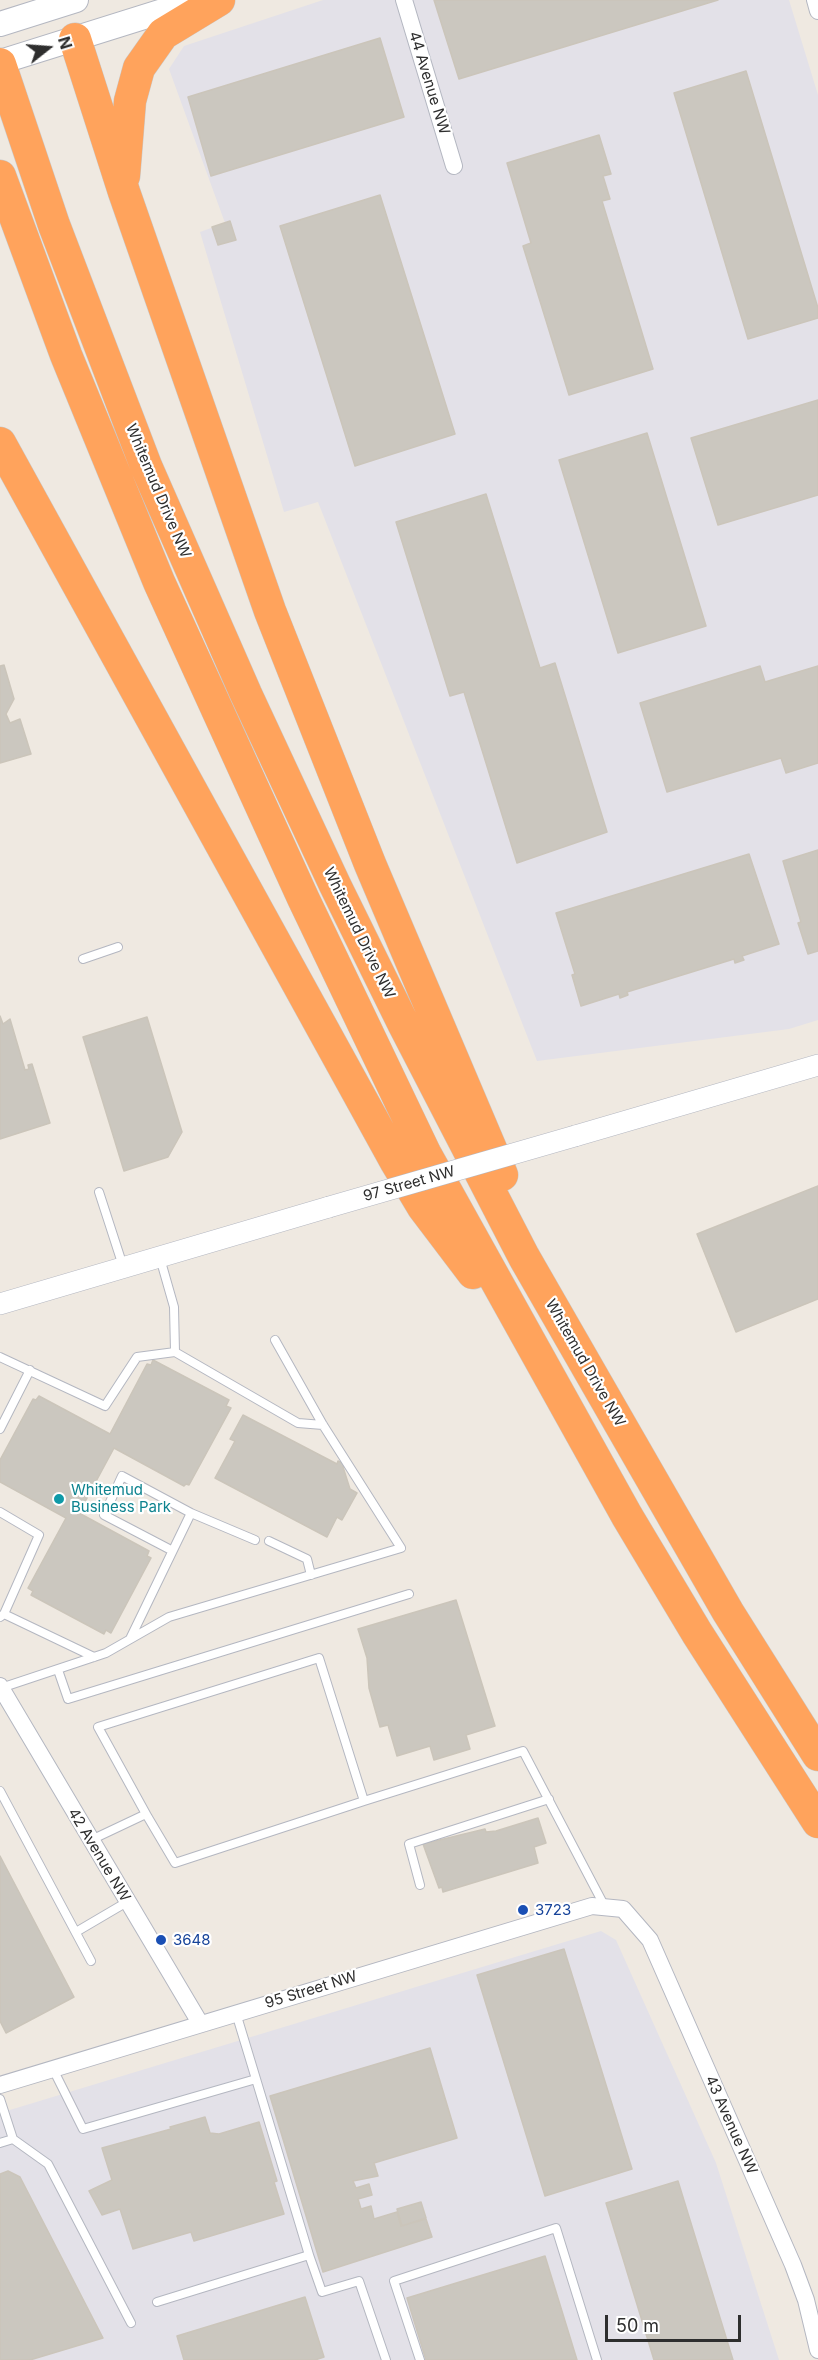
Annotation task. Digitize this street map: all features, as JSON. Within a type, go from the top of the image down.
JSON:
[{"type":"highway","points":[[124,192],[130,101],[139,68],[163,34],[219,0]]},
{"type":"highway","points":[[75,39],[124,192],[270,611],[370,864],[483,1125],[504,1179],[524,1257]]},
{"type":"highway","name":"Whitemud Drive NW","points":[[0,63],[54,225],[96,341],[190,568],[335,885],[404,1025],[524,1257],[728,1612],[818,1755]]},
{"type":"highway","points":[[0,176],[71,365],[159,582],[217,711],[425,1153],[541,1364],[697,1633],[818,1822]]},
{"type":"highway","points":[[0,443],[423,1207],[541,1364]]},
{"type":"highway","points":[[771,1680],[818,1727]]},
{"type":"main road","points":[[0,63],[198,0]]},
{"type":"main road","points":[[10,20],[68,1],[75,39]]},
{"type":"street","name":"44 Avenue NW","points":[[404,0],[454,165]]},
{"type":"street","points":[[814,0],[818,11]]},
{"type":"street","name":"97 Street NW","points":[[0,1304],[818,1065]]},
{"type":"street","name":"42 Avenue NW","points":[[1,1687],[200,2023]]},
{"type":"street","name":"95 Street NW","points":[[0,2085],[592,1906],[623,1908]]},
{"type":"street","name":"43 Avenue NW","points":[[623,1908],[650,1940],[660,1962],[793,2265],[806,2300],[818,2350]]},
{"type":"lane","points":[[83,959],[118,947]]},
{"type":"lane","points":[[99,1192],[123,1268]]},
{"type":"lane","points":[[160,1257],[174,1307],[175,1352]]},
{"type":"lane","points":[[1,1687],[94,1657],[169,1617],[401,1548],[323,1425],[275,1340]]},
{"type":"lane","points":[[0,1357],[105,1406],[137,1357],[175,1352],[298,1424],[323,1425]]},
{"type":"lane","points":[[0,1429],[30,1371]]},
{"type":"lane","points":[[171,1550],[104,1515],[122,1476],[191,1513],[255,1540]]},
{"type":"lane","points":[[0,1512],[39,1535],[2,1616],[94,1657]]},
{"type":"lane","points":[[129,1639],[191,1513]]},
{"type":"lane","points":[[269,1541],[308,1559],[311,1575]]},
{"type":"lane","points":[[58,1670],[68,1699],[410,1594]]},
{"type":"lane","points":[[364,1801],[319,1658],[98,1727],[175,1863],[523,1750],[605,1907]]},
{"type":"lane","points":[[0,1791],[91,1961]]},
{"type":"lane","points":[[420,1885],[409,1844],[549,1799]]},
{"type":"lane","points":[[91,1840],[146,1814]]},
{"type":"lane","points":[[76,1932],[127,1902]]},
{"type":"lane","points":[[236,2013],[322,2292],[359,2281],[386,2360]]},
{"type":"lane","points":[[53,2069],[83,2129],[256,2079]]},
{"type":"lane","points":[[0,2099],[13,2139],[48,2164],[131,2323]]},
{"type":"lane","points":[[0,2143],[13,2139]]},
{"type":"lane","points":[[420,2360],[394,2281],[556,2228],[597,2360]]},
{"type":"lane","points":[[157,2302],[309,2255]]},
{"type":"shaded area","points":[[323,0],[789,0],[818,95],[818,1020],[789,1029],[537,1061],[318,502],[284,512],[200,232],[225,223],[169,69],[184,46]]},
{"type":"shaded area","points":[[601,1931],[616,1940],[716,2163],[779,2360],[0,2360],[0,2113]]},
{"type":"building","points":[[434,0],[718,0],[459,79]]},
{"type":"building","points":[[380,38],[404,117],[211,176],[188,97]]},
{"type":"building","points":[[746,71],[818,308],[818,318],[748,339],[674,93]]},
{"type":"building","points":[[599,135],[611,174],[603,176],[610,199],[602,201],[653,369],[569,395],[523,246],[531,243],[507,163]]},
{"type":"building","points":[[380,195],[455,434],[355,466],[280,226]]},
{"type":"building","points":[[230,221],[236,240],[218,245],[212,227]]},
{"type":"building","points":[[818,400],[818,495],[718,525],[691,438]]},
{"type":"building","points":[[647,433],[706,626],[618,653],[559,460]]},
{"type":"building","points":[[486,494],[540,668],[555,663],[607,832],[517,863],[464,692],[450,696],[396,522]]},
{"type":"building","points":[[4,665],[14,699],[6,714],[10,723],[20,719],[31,754],[0,763],[0,666]]},
{"type":"building","points":[[760,666],[765,682],[818,666],[818,763],[786,773],[781,758],[667,792],[640,703]]},
{"type":"building","points":[[818,850],[818,951],[808,954],[783,861]]},
{"type":"building","points":[[749,854],[779,944],[742,956],[744,960],[735,963],[734,959],[627,992],[628,995],[620,998],[619,994],[581,1006],[572,975],[575,974],[556,913]]},
{"type":"building","points":[[0,1016],[3,1024],[10,1019],[25,1070],[29,1069],[28,1065],[32,1064],[50,1123],[0,1139]]},
{"type":"building","points":[[147,1017],[182,1132],[168,1157],[124,1171],[83,1037]]},
{"type":"building","points":[[818,1186],[818,1299],[736,1332],[697,1234]]},
{"type":"building","name":"Whitemud Business Park","points":[[153,1360],[229,1400],[226,1406],[231,1408],[189,1485],[184,1486],[114,1448],[79,1513],[149,1551],[147,1556],[151,1558],[111,1633],[106,1630],[104,1634],[31,1595],[33,1591],[28,1588],[66,1518],[0,1482],[0,1460],[33,1399],[36,1400],[39,1396],[110,1434],[147,1364],[151,1365]]},
{"type":"building","points":[[243,1415],[337,1464],[338,1461],[345,1464],[343,1467],[350,1489],[357,1493],[342,1520],[337,1517],[327,1537],[215,1478],[235,1441],[230,1439]]},
{"type":"building","points":[[456,1600],[495,1726],[466,1735],[470,1749],[434,1760],[430,1746],[397,1756],[388,1725],[380,1727],[369,1688],[367,1658],[358,1629]]},
{"type":"building","points":[[538,1818],[546,1843],[534,1847],[538,1863],[443,1892],[442,1887],[439,1888],[423,1844],[485,1829],[486,1832],[496,1831]]},
{"type":"building","points":[[0,1856],[74,1997],[6,2033],[0,2021]]},
{"type":"building","points":[[564,1949],[632,2169],[545,2196],[477,1975]]},
{"type":"building","points":[[430,2048],[457,2138],[374,2163],[378,2176],[353,2181],[356,2188],[369,2184],[372,2195],[358,2199],[361,2209],[371,2206],[374,2219],[397,2212],[401,2226],[426,2219],[432,2237],[323,2272],[270,2096]]},
{"type":"building","points":[[205,2117],[210,2133],[219,2134],[259,2122],[277,2181],[274,2182],[284,2214],[194,2241],[191,2232],[133,2249],[120,2209],[102,2215],[89,2191],[112,2180],[102,2148]]},
{"type":"building","points":[[8,2171],[20,2177],[103,2338],[30,2360],[0,2360],[0,2174]]},
{"type":"building","points":[[678,2181],[733,2360],[654,2360],[606,2203]]},
{"type":"building","points":[[421,2202],[426,2218],[402,2226],[397,2209]]},
{"type":"building","points":[[545,2256],[577,2360],[426,2360],[407,2298]]},
{"type":"building","points":[[305,2297],[324,2357],[315,2360],[184,2360],[177,2336]]},
{"type":"place","name":"Whitemud Business Park","points":[[59,1499]]},
{"type":"place","name":"3723","points":[[523,1910]]},
{"type":"place","name":"3648","points":[[161,1940]]}]
